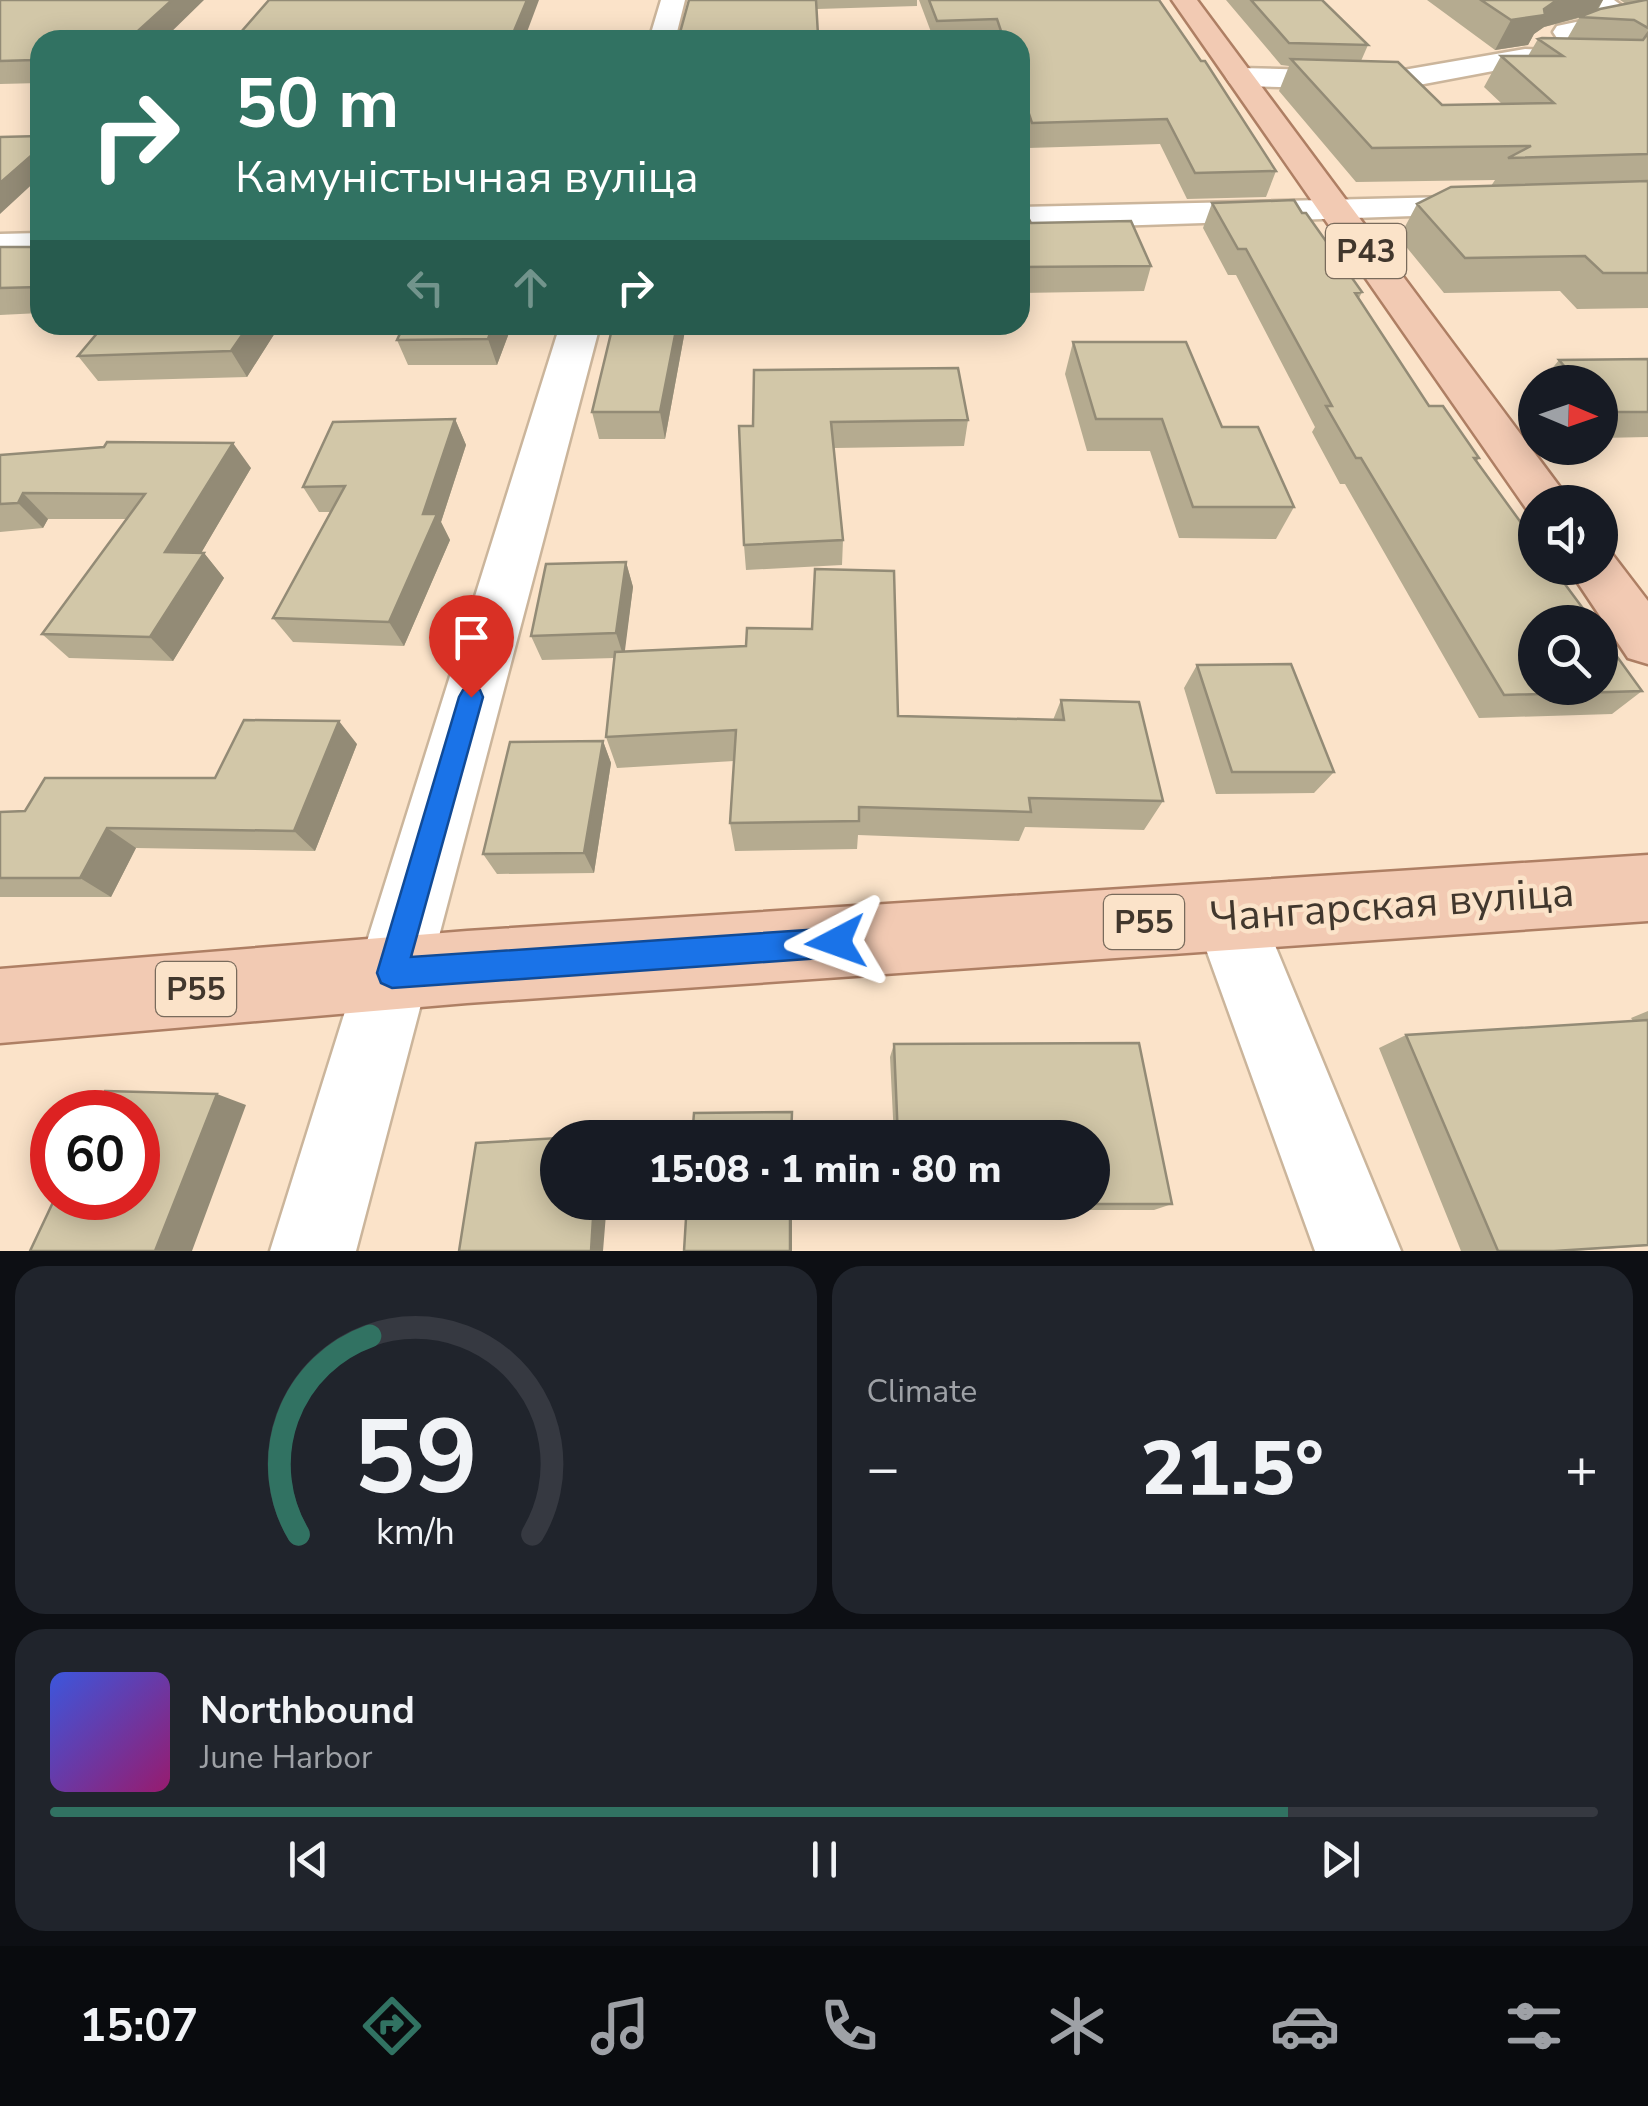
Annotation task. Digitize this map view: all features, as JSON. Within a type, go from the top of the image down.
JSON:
[{"type":"main road","name":"Р43","points":[[1184,0],[1535,485]]},
{"type":"main road","points":[[1606,585],[1648,642]]},
{"type":"main road","name":"Чангарская вуліца","points":[[0,1006],[392,973],[1648,888]]},
{"type":"street","points":[[665,30],[673,0]]},
{"type":"street","points":[[1525,57],[1536,45],[1575,28],[1616,22],[1623,16],[1596,0]]},
{"type":"street","points":[[1240,78],[1392,81],[1525,57],[1595,60]]},
{"type":"street","points":[[1030,218],[1517,205]]},
{"type":"street","points":[[0,245],[30,244]]},
{"type":"street","points":[[313,1251],[577,335]]},
{"type":"street","points":[[1229,916],[1358,1251]]},
{"type":"building","points":[[0,0],[172,0],[139,30],[30,30],[30,60],[0,61]]},
{"type":"building","points":[[269,0],[527,0],[514,30],[243,30]]},
{"type":"building","points":[[689,0],[816,0],[818,30],[681,30]]},
{"type":"building","points":[[929,0],[1159,0],[1201,61],[1205,61],[1276,171],[1195,173],[1167,119],[1032,123],[1030,30],[1001,30],[997,19],[937,21]]},
{"type":"building","points":[[1251,0],[1322,0],[1368,45],[1289,43]]},
{"type":"building","points":[[1481,0],[1557,0],[1544,9],[1545,15],[1511,20]]},
{"type":"building","points":[[1648,0],[1648,28],[1634,20],[1579,17],[1600,9]]},
{"type":"building","points":[[1648,33],[1648,154],[1508,158],[1531,146],[1372,148],[1291,59],[1398,62],[1442,105],[1554,103],[1501,56],[1563,56],[1538,39],[1542,38],[1643,40]]},
{"type":"building","points":[[30,136],[30,157],[0,183],[0,137]]},
{"type":"building","points":[[1648,181],[1648,273],[1603,273],[1585,256],[1465,258],[1417,204],[1451,187]]},
{"type":"building","points":[[1294,200],[1306,213],[1362,292],[1355,293],[1429,406],[1443,406],[1479,458],[1474,458],[1518,519],[1518,585],[1566,585],[1580,605],[1518,605],[1518,695],[1504,695],[1361,458],[1356,458],[1246,249],[1238,249],[1212,203]]},
{"type":"building","points":[[1030,221],[1131,221],[1151,266],[1030,267]]},
{"type":"building","points":[[0,247],[30,247],[30,287],[0,288]]},
{"type":"building","points":[[96,335],[242,335],[231,351],[78,356]]},
{"type":"building","points":[[399,335],[489,335],[488,339],[397,340]]},
{"type":"building","points":[[611,335],[675,335],[660,412],[592,412]]},
{"type":"building","points":[[1073,342],[1186,342],[1222,427],[1258,427],[1294,507],[1193,507],[1162,419],[1096,419]]},
{"type":"building","points":[[1648,359],[1648,412],[1618,412],[1618,365],[1563,365],[1559,360]]},
{"type":"building","points":[[958,368],[968,420],[831,422],[843,540],[744,545],[739,426],[753,426],[754,370]]},
{"type":"building","points":[[455,419],[423,514],[437,514],[389,622],[273,618],[345,486],[303,487],[333,422]]},
{"type":"building","points":[[107,442],[233,443],[165,552],[204,553],[150,637],[42,634],[145,494],[23,493],[18,503],[0,504],[0,455],[104,447]]},
{"type":"building","points":[[626,562],[616,633],[531,636],[546,564]]},
{"type":"building","points":[[815,569],[894,571],[898,716],[1064,720],[1061,700],[1139,702],[1163,801],[1029,798],[1031,812],[859,807],[859,821],[730,823],[736,730],[606,737],[615,652],[746,646],[747,628],[812,629]]},
{"type":"building","points":[[1618,658],[1642,691],[1618,692]]},
{"type":"building","points":[[1291,664],[1334,772],[1232,772],[1197,665]]},
{"type":"building","points":[[244,720],[339,721],[294,831],[107,828],[80,878],[0,878],[0,812],[25,811],[45,778],[215,778]]},
{"type":"building","points":[[603,741],[584,853],[483,854],[510,742]]},
{"type":"building","points":[[1648,1020],[1648,1245],[1498,1251],[1406,1035]]},
{"type":"building","points":[[1139,1043],[1172,1204],[1110,1204],[1110,1120],[897,1120],[894,1044]]},
{"type":"building","points":[[160,1092],[217,1094],[155,1251],[30,1251],[45,1220],[160,1220]]},
{"type":"building","points":[[792,1112],[792,1120],[693,1120],[694,1113]]},
{"type":"building","points":[[540,1139],[540,1220],[593,1220],[591,1251],[459,1251],[476,1143]]},
{"type":"building","points":[[686,1220],[790,1220],[790,1251],[684,1251]]},
{"type":"route","points":[[471,697],[392,973],[836,942]]}]
